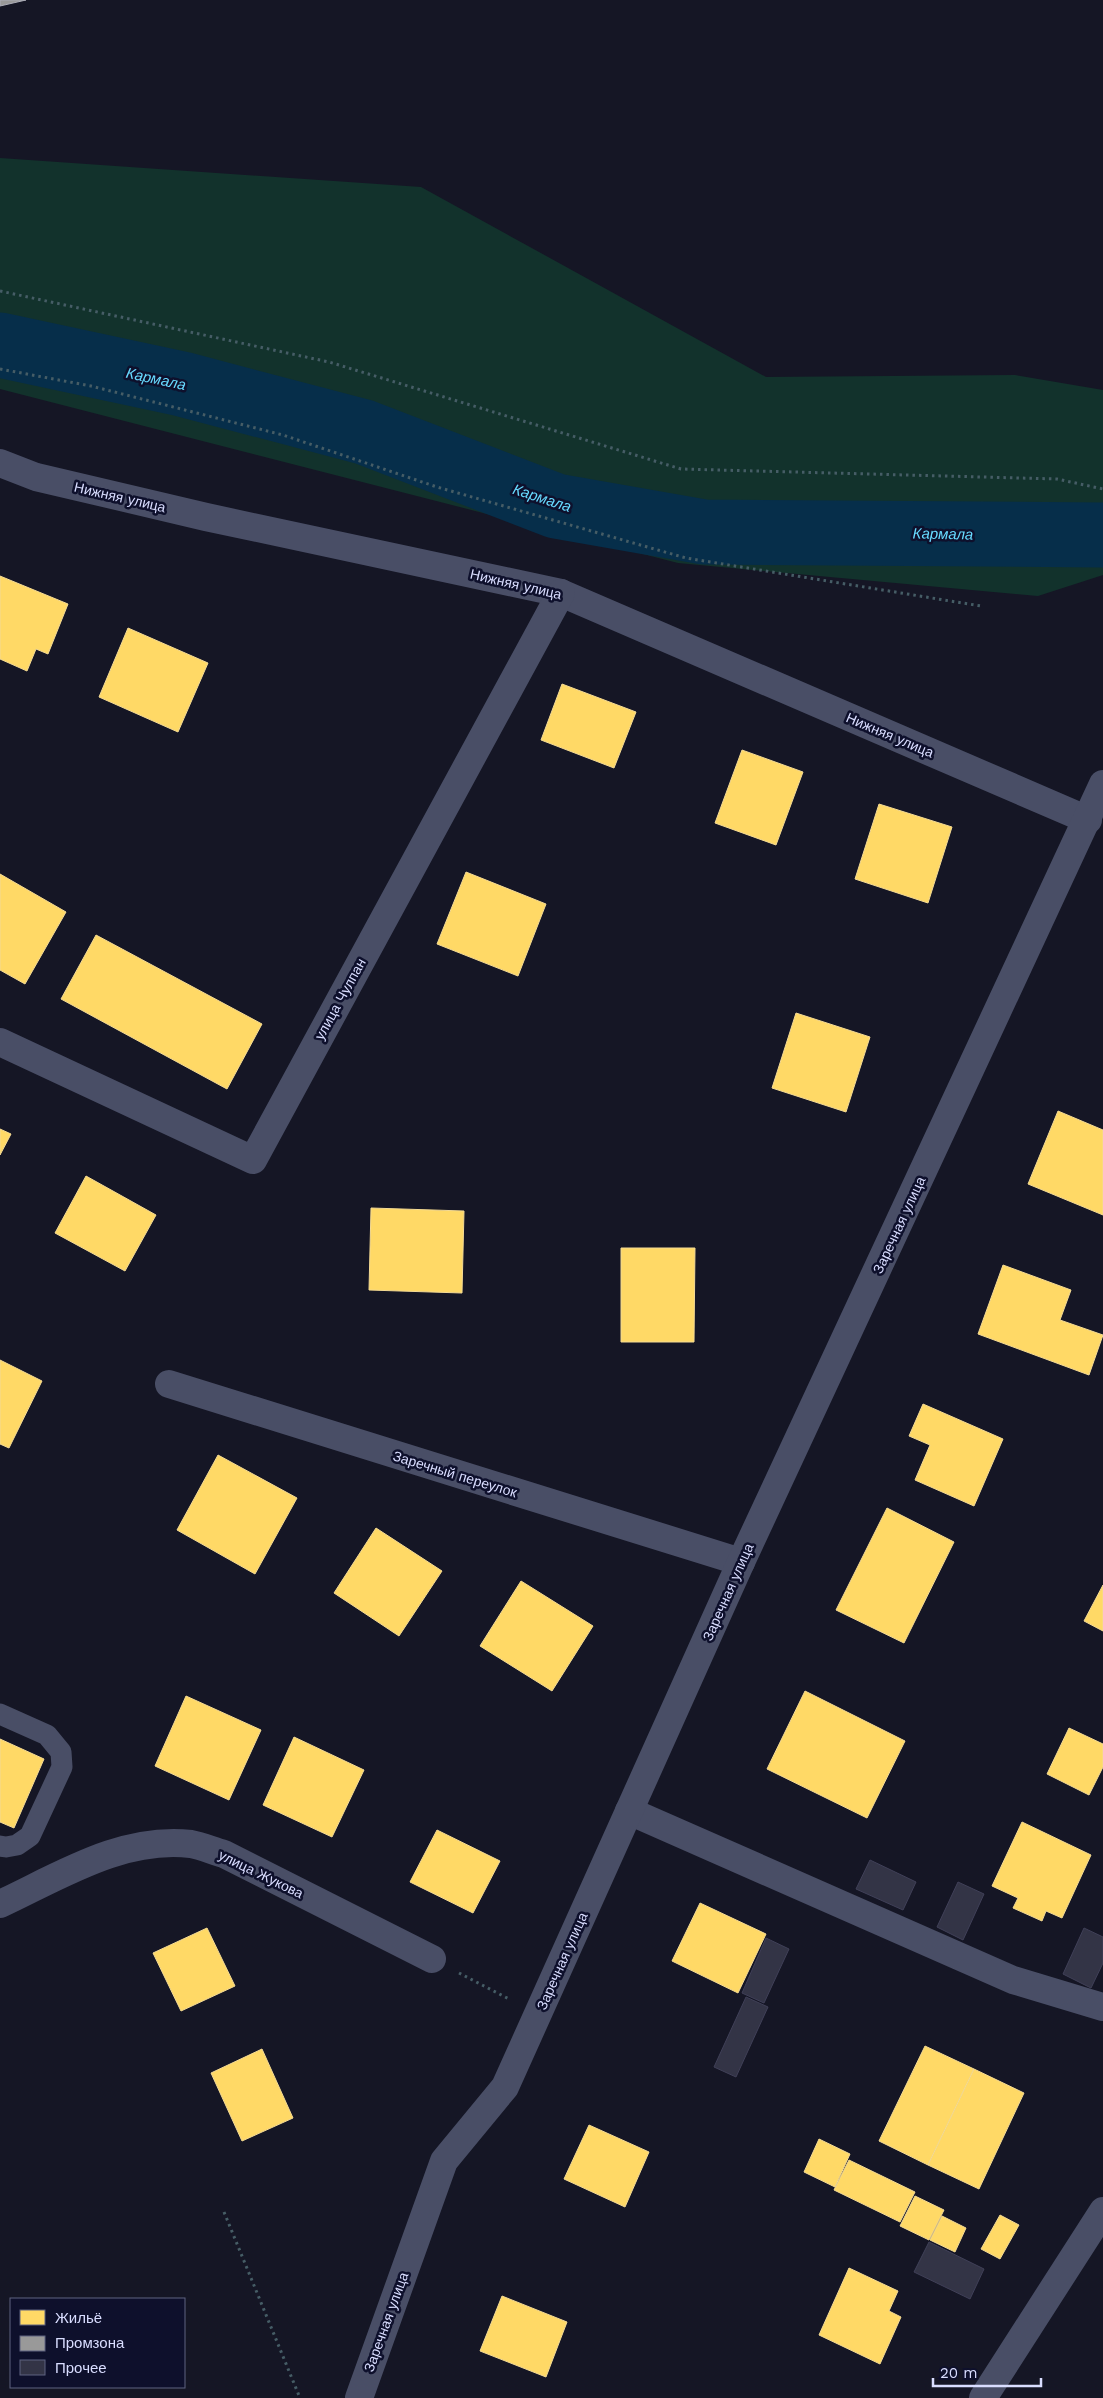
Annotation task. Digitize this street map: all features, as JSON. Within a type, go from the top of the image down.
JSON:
[{"type":"street","name":"Нижняя улица","points":[[0,463],[36,477],[206,517],[561,593],[1088,820]]},
{"type":"street","name":"улица Чулпан","points":[[0,1042],[253,1160],[561,593]]},
{"type":"street","name":"Заречная улица","points":[[359,2398],[444,2161],[505,2087],[741,1562],[1088,820],[1103,784]]},
{"type":"street","name":"Заречный переулок","points":[[169,1384],[741,1562]]},
{"type":"street","points":[[629,1811],[1013,1980],[1103,2008]]},
{"type":"street","name":"улица Жукова","points":[[0,1904],[99,1858],[128,1848],[158,1843],[192,1844],[224,1854],[432,1959]]},
{"type":"street","points":[[984,2398],[1103,2211]]},
{"type":"lane","points":[[0,1714],[47,1734],[61,1752],[62,1767],[30,1836],[17,1845],[6,1848],[0,1846]]},
{"type":"path","points":[[0,290],[329,362],[681,469],[1057,479],[1103,489]]},
{"type":"path","points":[[0,369],[91,386],[283,435],[438,487],[686,558],[981,606]]},
{"type":"path","points":[[432,1959],[538,2014]]},
{"type":"path","points":[[224,2212],[300,2398]]},
{"type":"green space","points":[[0,158],[421,187],[766,377],[1015,375],[1103,390],[1103,575],[1038,596],[678,563],[0,389]]},
{"type":"building: Жильё","points":[[0,576],[68,604],[48,654],[36,649],[27,671],[0,659]]},
{"type":"building: Жильё","points":[[128,628],[208,663],[178,732],[99,697]]},
{"type":"building: Жильё","points":[[562,684],[636,712],[614,768],[541,740]]},
{"type":"building: Жильё","points":[[742,750],[803,772],[776,845],[715,823]]},
{"type":"building: Жильё","points":[[879,804],[952,827],[928,903],[855,879]]},
{"type":"building: Жильё","points":[[466,872],[546,904],[518,976],[437,944]]},
{"type":"building: Жильё","points":[[0,874],[66,912],[25,984],[0,970]]},
{"type":"building: Жильё","points":[[96,935],[262,1024],[227,1089],[61,999]]},
{"type":"building: Жильё","points":[[796,1013],[870,1037],[846,1112],[772,1088]]},
{"type":"building: Жильё","points":[[1058,1111],[1103,1130],[1103,1215],[1028,1184]]},
{"type":"building: Жильё","points":[[0,1129],[11,1134],[0,1155]]},
{"type":"building: Жильё","points":[[86,1176],[156,1215],[125,1271],[55,1233]]},
{"type":"building: Жильё","points":[[371,1208],[464,1211],[462,1293],[369,1290]]},
{"type":"building: Жильё","points":[[621,1248],[695,1248],[694,1342],[621,1342]]},
{"type":"building: Жильё","points":[[1003,1265],[1071,1290],[1060,1320],[1103,1335],[1089,1375],[978,1334]]},
{"type":"building: Жильё","points":[[0,1360],[42,1381],[9,1448],[0,1444]]},
{"type":"building: Жильё","points":[[923,1404],[1003,1439],[974,1506],[915,1480],[930,1445],[909,1436]]},
{"type":"building: Жильё","points":[[218,1455],[297,1498],[255,1574],[177,1530]]},
{"type":"building: Жильё","points":[[887,1508],[954,1542],[904,1643],[836,1610]]},
{"type":"building: Жильё","points":[[376,1528],[442,1571],[399,1636],[334,1593]]},
{"type":"building: Жильё","points":[[521,1581],[593,1626],[552,1691],[480,1646]]},
{"type":"building: Жильё","points":[[1103,1585],[1103,1631],[1084,1621]]},
{"type":"building: Жильё","points":[[805,1691],[905,1741],[867,1818],[767,1769]]},
{"type":"building: Жильё","points":[[186,1696],[261,1730],[229,1800],[155,1766]]},
{"type":"building: Жильё","points":[[1069,1728],[1103,1744],[1103,1767],[1089,1795],[1047,1774]]},
{"type":"building: Жильё","points":[[294,1737],[364,1770],[332,1837],[263,1805]]},
{"type":"building: Жильё","points":[[0,1739],[44,1759],[14,1828],[0,1822]]},
{"type":"building: Жильё","points":[[1022,1822],[1091,1855],[1062,1918],[1046,1911],[1042,1921],[1013,1908],[1018,1898],[992,1886]]},
{"type":"building: Жильё","points":[[437,1830],[500,1861],[473,1913],[410,1882]]},
{"type":"building: Жильё","points":[[700,1903],[766,1934],[738,1993],[672,1961]]},
{"type":"building: Жильё","points":[[207,1928],[235,1986],[181,2011],[153,1953]]},
{"type":"building: Жильё","points":[[925,2046],[974,2069],[928,2165],[879,2141]]},
{"type":"building: Жильё","points":[[262,2049],[293,2118],[242,2141],[211,2073]]},
{"type":"building: Жильё","points":[[974,2069],[1024,2093],[979,2189],[928,2165]]},
{"type":"building: Жильё","points":[[589,2125],[649,2152],[625,2207],[564,2179]]},
{"type":"building: Жильё","points":[[819,2139],[850,2154],[835,2187],[804,2172]]},
{"type":"building: Жильё","points":[[849,2160],[915,2192],[900,2222],[834,2190]]},
{"type":"building: Жильё","points":[[915,2196],[944,2210],[929,2240],[900,2226]]},
{"type":"building: Жильё","points":[[1000,2215],[1019,2225],[1000,2259],[981,2249]]},
{"type":"building: Жильё","points":[[942,2216],[966,2228],[955,2252],[930,2240]]},
{"type":"building: Жильё","points":[[849,2268],[898,2291],[889,2311],[901,2317],[880,2364],[819,2335]]},
{"type":"building: Жильё","points":[[502,2296],[567,2322],[546,2377],[480,2351]]},
{"type":"building: Промзона","points":[[0,0],[26,0],[0,6]]},
{"type":"building: Прочее","points":[[870,1860],[916,1882],[903,1910],[856,1889]]},
{"type":"building: Прочее","points":[[958,1882],[984,1894],[963,1940],[937,1927]]},
{"type":"building: Прочее","points":[[1084,1928],[1103,1937],[1103,1963],[1091,1988],[1063,1974]]},
{"type":"building: Прочее","points":[[766,1938],[789,1949],[764,2003],[742,1993]]},
{"type":"building: Прочее","points":[[746,1997],[768,2007],[736,2077],[714,2067]]},
{"type":"building: Прочее","points":[[929,2242],[984,2269],[970,2299],[914,2272]]},
{"type":"waterway","name":"Кармала","points":[[0,345],[182,384],[364,432],[556,506],[704,532],[1103,535]]}]
